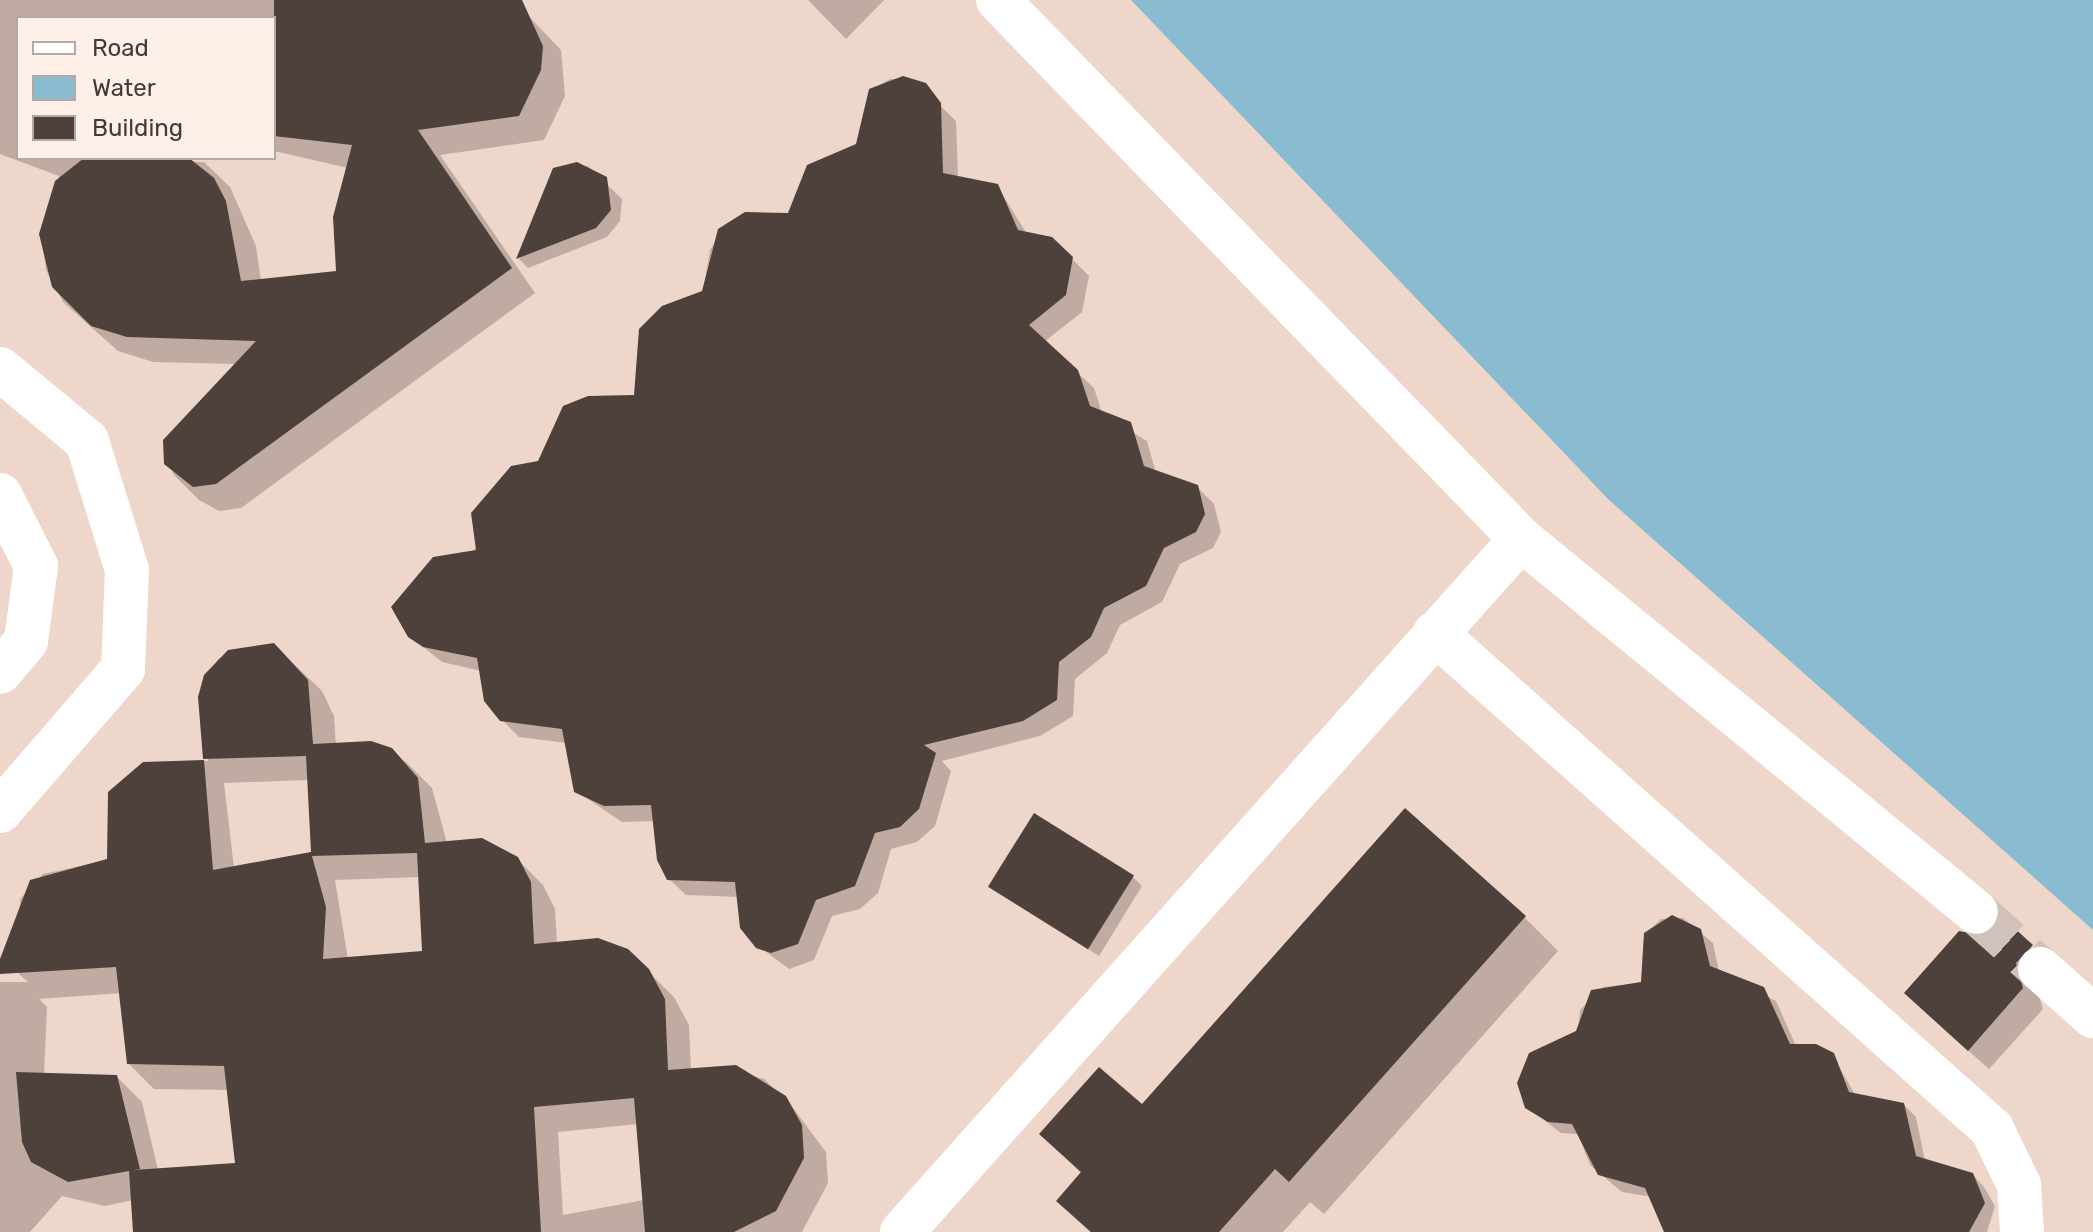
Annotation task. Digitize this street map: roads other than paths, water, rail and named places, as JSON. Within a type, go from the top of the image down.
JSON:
[{"type":"lane","points":[[998,0],[1521,539],[1976,912]]},
{"type":"lane","points":[[0,369],[87,441],[127,570],[123,669],[0,811]]},
{"type":"lane","points":[[0,495],[36,566],[26,641],[0,672]]},
{"type":"lane","points":[[902,1232],[1521,539]]},
{"type":"lane","points":[[1435,633],[1992,1129],[2019,1185],[2022,1232]]},
{"type":"lane","points":[[2040,969],[2093,1016]]},
{"type":"water","points":[[1131,0],[2093,0],[2093,930],[1609,500]]},
{"type":"tunnel","points":[[1976,912],[2040,969]]}]
